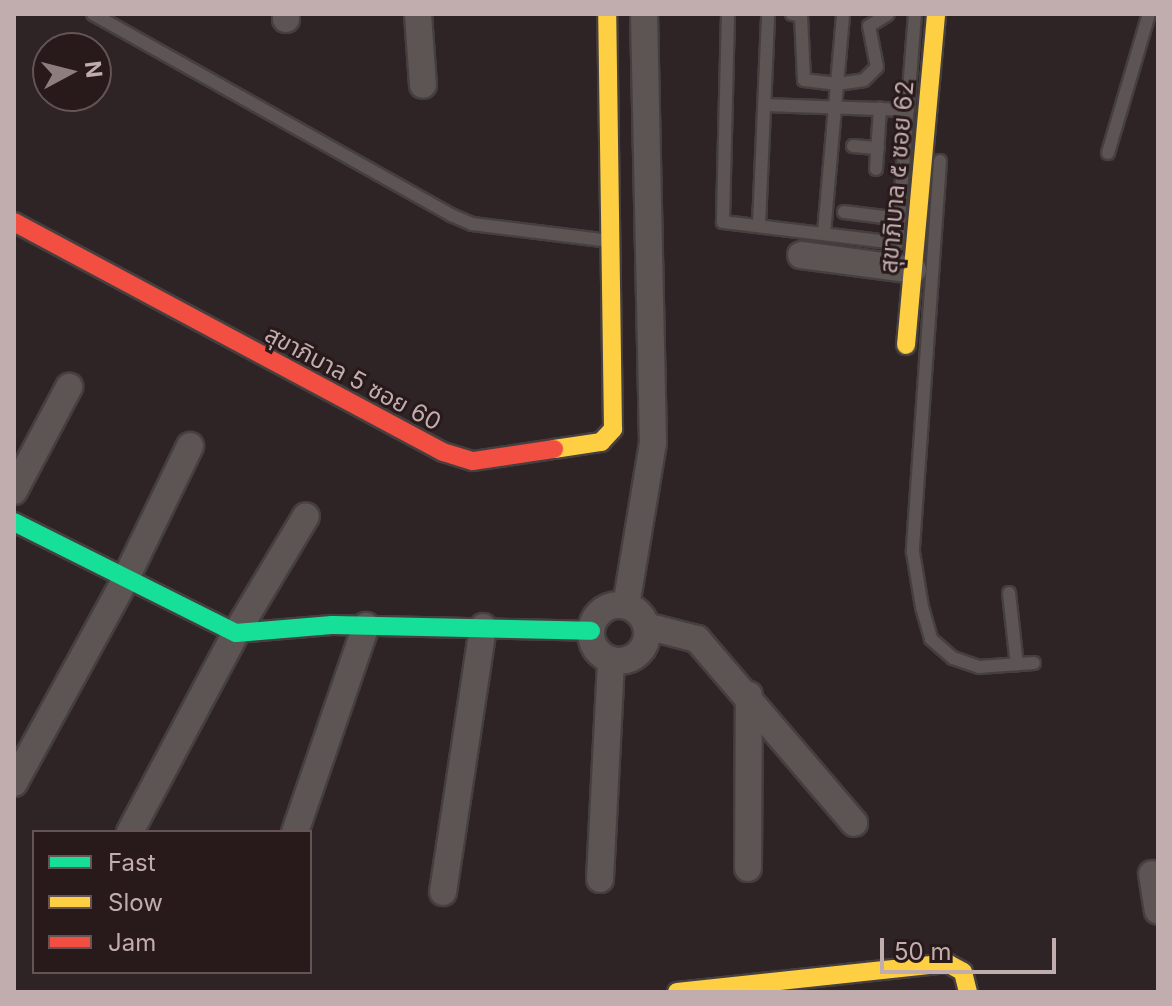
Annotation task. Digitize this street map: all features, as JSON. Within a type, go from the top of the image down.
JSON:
[{"type":"street","points":[[418,14],[423,85]]},
{"type":"street","name":"สุขาภิบาล 5 ซอย 60","points":[[14,222],[416,441],[473,461],[580,449],[601,442],[613,429],[613,242],[607,14]]},
{"type":"street","points":[[626,606],[653,443],[644,14]]},
{"type":"street","name":"สุขาภิบาล ๕ ซอย 62","points":[[906,345],[936,14]]},
{"type":"street","points":[[801,255],[913,270]]},
{"type":"street","points":[[14,491],[69,387]]},
{"type":"street","points":[[14,783],[125,580],[190,446]]},
{"type":"street","points":[[131,830],[236,633],[306,516]]},
{"type":"street","points":[[14,522],[236,633],[366,626],[591,631]]},
{"type":"street","points":[[646,626],[639,654],[611,660],[595,649],[591,631],[607,607],[626,606],[646,626],[697,639],[749,695],[854,823]]},
{"type":"street","points":[[296,830],[366,626]]},
{"type":"street","points":[[443,892],[483,627]]},
{"type":"street","points":[[600,879],[611,660]]},
{"type":"street","points":[[748,868],[749,695]]},
{"type":"street","points":[[1152,874],[1158,911]]},
{"type":"street","points":[[677,992],[947,963],[963,972],[968,992]]},
{"type":"lane","points":[[93,14],[451,215],[472,224],[613,242]]},
{"type":"lane","points":[[728,14],[723,222],[897,243],[915,14]]},
{"type":"lane","points":[[759,224],[768,14]]},
{"type":"lane","points":[[792,14],[801,16],[804,80],[837,84],[864,80],[877,67],[869,26],[888,14]]},
{"type":"lane","points":[[824,233],[843,14]]},
{"type":"lane","points":[[947,61],[951,14]]},
{"type":"lane","points":[[1108,153],[1149,14]]},
{"type":"lane","points":[[764,105],[908,110]]},
{"type":"lane","points":[[876,169],[880,108]]},
{"type":"lane","points":[[942,141],[913,552],[931,639],[953,658],[979,667],[1034,663]]},
{"type":"lane","points":[[853,146],[878,148]]},
{"type":"lane","points":[[844,212],[900,219]]},
{"type":"lane","points":[[1009,593],[1017,665]]},
{"type":"traffic: fast","points":[[14,522],[236,633],[332,625],[591,631]]},
{"type":"traffic: slow","points":[[554,449],[601,442],[613,429],[607,14]]},
{"type":"traffic: slow","points":[[906,345],[936,14]]},
{"type":"traffic: slow","points":[[677,992],[947,963],[963,972],[968,992]]},
{"type":"traffic: jam","points":[[14,222],[443,452],[473,461],[554,449]]}]
